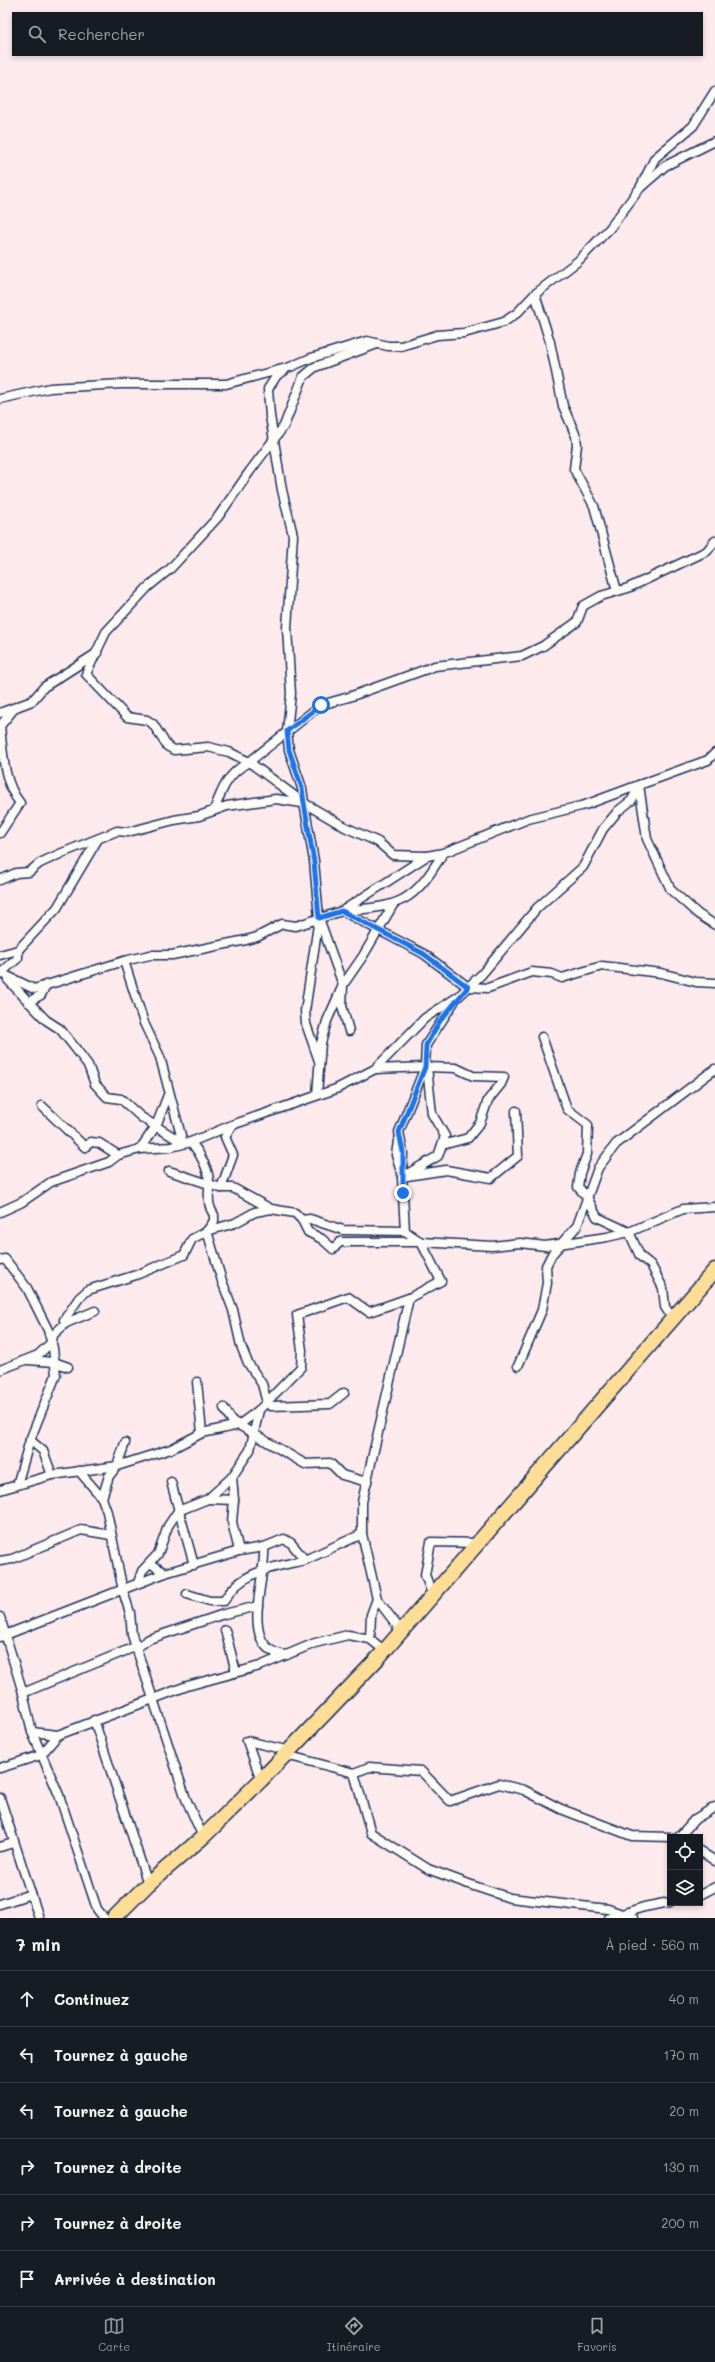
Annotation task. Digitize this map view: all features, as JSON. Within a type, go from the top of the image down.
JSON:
[{"type":"highway","points":[[114,1918],[148,1884],[203,1837],[261,1780],[385,1651],[715,1270]]},
{"type":"street","points":[[0,399],[50,388],[122,384],[226,384],[290,367],[368,341],[377,344],[401,346],[437,335],[464,333],[504,322],[517,313],[535,294],[578,261],[610,228],[640,188],[655,158],[694,126],[715,91]]},
{"type":"street","points":[[640,188],[665,166],[715,141]]},
{"type":"street","points":[[535,294],[550,342],[563,406],[576,436],[577,445],[574,469],[594,506],[617,591]]},
{"type":"street","points":[[377,344],[315,367],[303,377],[284,426],[218,517],[187,552],[148,587],[106,632],[98,652],[86,674],[128,717],[147,720],[154,724],[167,746],[174,750],[208,747],[229,752],[249,762],[304,803],[345,827],[378,842],[393,855],[427,856],[444,853],[528,819],[585,805],[708,760],[715,753]]},
{"type":"street","points":[[290,367],[277,375],[268,388],[282,490],[293,535],[287,628],[291,694],[287,731],[289,750],[302,788],[314,862],[319,918],[305,1011],[306,1024],[319,1061]]},
{"type":"street","points":[[214,810],[222,786],[237,769],[249,762],[321,705],[349,697],[435,666],[522,656],[542,646],[577,622],[583,606],[601,596],[617,591],[707,550],[715,541]]},
{"type":"street","points":[[0,713],[32,701],[44,687],[98,652]]},
{"type":"street","points":[[0,833],[20,803],[12,793],[4,763],[0,726],[14,709]]},
{"type":"street","points":[[639,785],[647,839],[671,890],[698,914],[715,925]]},
{"type":"street","points":[[402,1177],[438,1156],[445,1136],[432,1114],[426,1067],[426,1045],[440,1021],[459,996],[482,974],[551,894],[583,867],[603,829],[618,811],[632,800],[639,785]]},
{"type":"street","points":[[0,880],[16,873],[30,872],[40,863],[117,831],[128,832],[199,816],[227,806],[276,799],[304,803]]},
{"type":"street","points":[[0,955],[18,950],[57,908],[98,839]]},
{"type":"street","points":[[0,972],[16,982],[34,989],[150,954],[172,955],[257,937],[282,924],[296,926],[342,911],[393,905],[400,902],[424,883],[444,853]]},
{"type":"street","points":[[342,911],[427,856]]},
{"type":"street","points":[[317,1094],[319,1061],[327,1021],[343,985],[393,905]]},
{"type":"street","points":[[342,911],[379,928],[424,954],[468,987],[488,988],[532,972],[552,974],[562,978],[602,966],[661,974],[696,982],[715,983]]},
{"type":"street","points":[[319,918],[343,985],[342,1006],[349,1031]]},
{"type":"street","points":[[0,972],[18,958],[18,950]]},
{"type":"street","points":[[124,961],[144,1023],[160,1057],[168,1095],[187,1143]]},
{"type":"street","points":[[0,972],[46,1020],[60,1029],[88,1065],[95,1084],[107,1097],[120,1099],[141,1117],[187,1143],[203,1159],[209,1185],[207,1193],[211,1210],[214,1215],[214,1221],[207,1231]]},
{"type":"street","points":[[28,1002],[41,994],[46,985]]},
{"type":"street","points":[[0,1202],[2,1211],[22,1202],[50,1182],[109,1162],[118,1154],[140,1149],[171,1147],[187,1143],[317,1094],[336,1089],[375,1069],[425,1018],[459,996]]},
{"type":"street","points":[[542,1037],[568,1109],[588,1125],[587,1154],[580,1173],[578,1187],[588,1198],[597,1217],[629,1232],[640,1256],[651,1265],[663,1288],[665,1307],[673,1319]]},
{"type":"street","points":[[405,1231],[402,1177],[396,1155],[399,1132],[426,1067]]},
{"type":"street","points":[[375,1069],[426,1067],[456,1068],[473,1076],[504,1076],[501,1084],[488,1100],[480,1123],[468,1138],[442,1145]]},
{"type":"street","points":[[518,1366],[542,1310],[547,1283],[546,1266],[552,1254],[577,1226],[598,1168],[616,1144],[715,1069]]},
{"type":"street","points":[[140,1149],[156,1126],[168,1095]]},
{"type":"street","points":[[42,1106],[85,1147],[91,1142],[99,1143],[118,1154]]},
{"type":"street","points":[[402,1177],[446,1170],[491,1178],[518,1156],[516,1111]]},
{"type":"street","points":[[221,1188],[233,1155],[225,1137],[232,1125]]},
{"type":"street","points":[[169,1171],[209,1185],[221,1188],[233,1188],[271,1209]]},
{"type":"street","points":[[66,1323],[64,1320],[79,1298],[88,1290],[136,1275],[184,1255],[192,1239],[207,1231],[235,1223],[255,1212],[271,1209],[296,1213],[302,1220],[308,1232],[322,1238],[333,1249],[340,1242],[421,1242],[492,1246],[520,1244],[545,1246],[563,1242],[607,1237],[629,1232],[684,1210],[715,1207]]},
{"type":"street","points":[[0,1490],[52,1475],[117,1466],[171,1449],[202,1433],[238,1425],[267,1403],[301,1367],[302,1350],[297,1315],[348,1297],[370,1312],[409,1298],[441,1281],[421,1242],[405,1231],[343,1230],[310,1219],[302,1220]]},
{"type":"street","points":[[207,1231],[222,1282],[233,1310],[241,1346],[248,1363],[262,1384],[267,1403],[271,1406],[330,1404],[344,1393]]},
{"type":"street","points":[[0,1260],[5,1259],[10,1264],[14,1274],[27,1288],[40,1311],[52,1342]]},
{"type":"street","points":[[402,1632],[377,1598],[362,1534],[364,1521],[362,1502],[409,1298]]},
{"type":"street","points":[[17,1485],[30,1440],[56,1375],[52,1342],[53,1335],[66,1323],[95,1311]]},
{"type":"street","points":[[0,1370],[38,1355],[52,1342]]},
{"type":"street","points":[[25,1359],[54,1362],[68,1367],[56,1375]]},
{"type":"street","points":[[197,1382],[202,1433]]},
{"type":"street","points":[[224,1408],[232,1421],[305,1464],[330,1463],[342,1475],[367,1482]]},
{"type":"street","points":[[138,1583],[142,1571],[158,1554],[168,1526],[178,1511],[208,1499],[232,1477],[250,1450],[259,1410]]},
{"type":"street","points":[[30,1440],[43,1452],[52,1475]]},
{"type":"street","points":[[102,1498],[109,1476],[117,1466],[125,1442]]},
{"type":"street","points":[[79,1471],[102,1498],[108,1512],[122,1591],[130,1613],[132,1635],[137,1646],[186,1799],[203,1837]]},
{"type":"street","points":[[232,1477],[234,1500],[232,1522],[239,1552]]},
{"type":"street","points":[[171,1482],[194,1565]]},
{"type":"street","points":[[208,1499],[234,1500]]},
{"type":"street","points":[[0,1561],[12,1559],[81,1530],[111,1535]]},
{"type":"street","points":[[187,1594],[210,1602],[224,1601],[230,1590],[243,1580],[262,1570],[305,1560],[362,1534]]},
{"type":"street","points":[[3,1636],[122,1591],[163,1571],[194,1565],[239,1552],[264,1547],[284,1539],[291,1543],[305,1560]]},
{"type":"street","points":[[433,1596],[425,1575],[431,1542],[478,1543]]},
{"type":"street","points":[[264,1547],[265,1560],[262,1570],[256,1623],[265,1647],[276,1654],[290,1655]]},
{"type":"street","points":[[158,1554],[163,1571]]},
{"type":"street","points":[[150,1563],[163,1571]]},
{"type":"street","points":[[370,1639],[371,1615],[377,1598]]},
{"type":"street","points":[[23,1692],[137,1646],[149,1639],[206,1619],[258,1606]]},
{"type":"street","points":[[0,1617],[3,1636],[23,1692],[32,1732],[59,1795],[97,1910],[104,1918]]},
{"type":"street","points":[[225,1630],[236,1672]]},
{"type":"street","points":[[0,1768],[41,1755],[58,1735],[94,1720],[153,1698],[290,1655],[315,1643],[348,1635],[370,1639],[385,1651]]},
{"type":"street","points":[[94,1720],[148,1884]]},
{"type":"street","points":[[32,1732],[58,1735]]},
{"type":"street","points":[[261,1780],[247,1741],[354,1773],[368,1767],[421,1771],[450,1801],[499,1784],[524,1790],[561,1808],[632,1836],[667,1837]]},
{"type":"street","points":[[354,1773],[370,1834],[428,1869],[510,1898],[608,1909],[623,1913],[633,1918]]},
{"type":"street","points":[[0,1798],[2,1813],[39,1918]]},
{"type":"street","points":[[682,1834],[695,1819],[715,1807]]},
{"type":"street","points":[[0,1847],[13,1842]]},
{"type":"street","points":[[703,1853],[715,1861]]},
{"type":"street","points":[[703,1893],[715,1887]]},
{"type":"street","points":[[0,1904],[31,1894]]},
{"type":"street","points":[[609,1918],[623,1913],[667,1903]]},
{"type":"route","points":[[321,705],[287,731],[289,750],[302,788],[314,862],[316,899],[319,918],[342,911],[379,928],[424,954],[443,970],[468,987],[459,996],[440,1021],[426,1045],[424,1062],[425,1067],[399,1132],[403,1152],[403,1193]]}]
